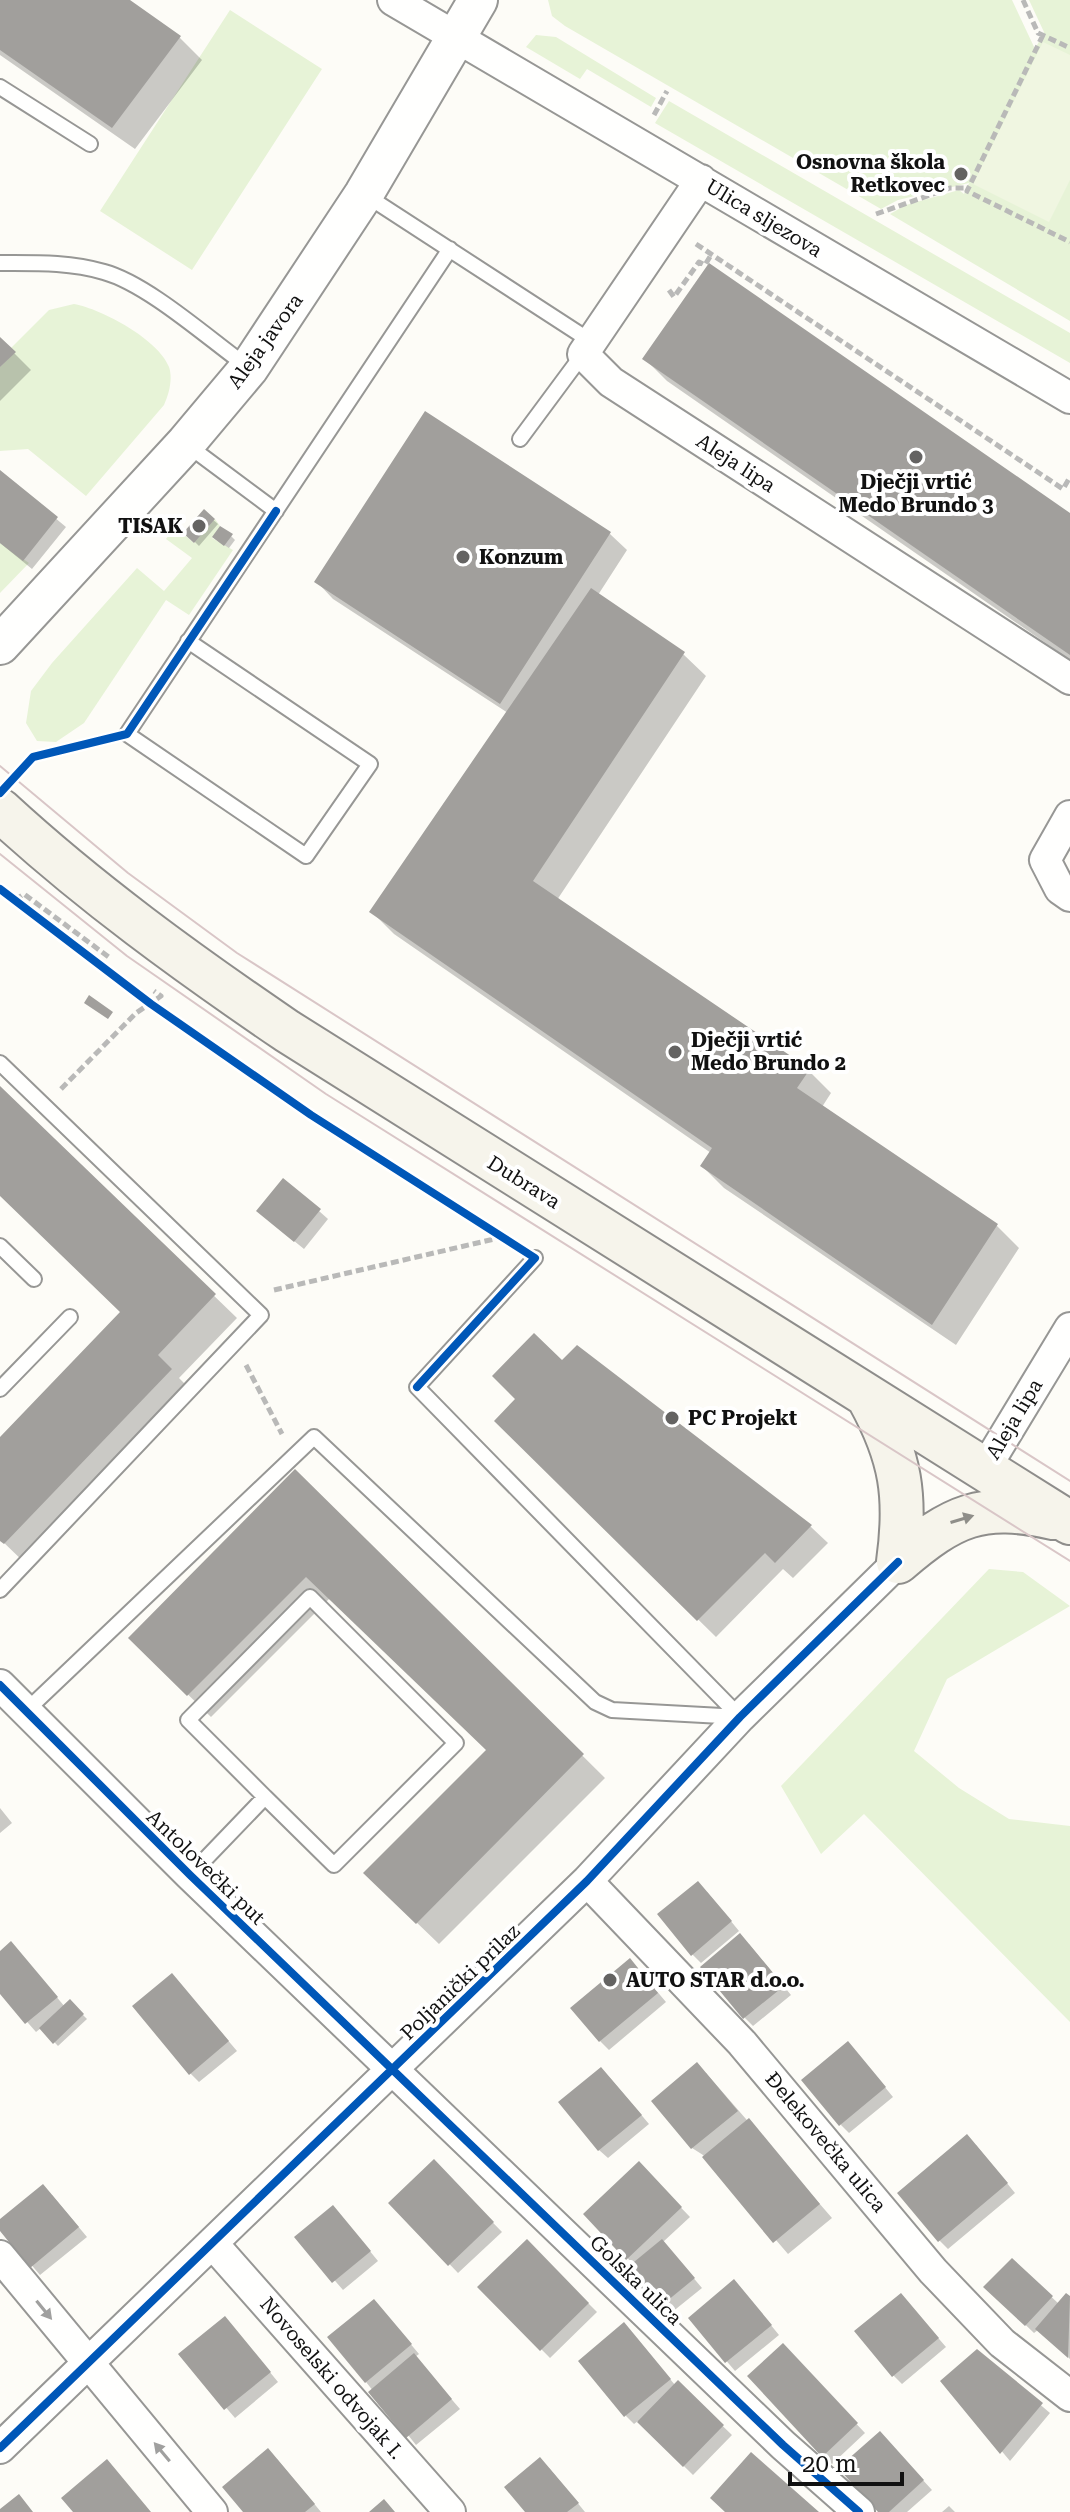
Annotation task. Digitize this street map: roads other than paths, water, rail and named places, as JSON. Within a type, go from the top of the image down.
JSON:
[{"type":"main road","name":"Dubrava","points":[[0,810],[91,889],[253,1008],[1068,1522]]},
{"type":"main road","points":[[869,1399],[895,1450],[899,1469],[903,1523],[898,1562]]},
{"type":"main road","points":[[898,1562],[937,1530],[968,1516],[1019,1512],[1068,1522]]},
{"type":"street","name":"Ulica sljezova","points":[[393,0],[1070,398]]},
{"type":"street","name":"Aleja javora","points":[[0,645],[186,443],[249,368],[364,194],[478,0]]},
{"type":"street","points":[[588,348],[701,180]]},
{"type":"street","name":"Aleja lipa","points":[[588,348],[611,382],[1070,679]]},
{"type":"street","points":[[1070,816],[1045,860],[1060,889],[1070,896]]},
{"type":"street","name":"Aleja lipa","points":[[984,1470],[1070,1328]]},
{"type":"street","name":"Poljanički prilaz","points":[[0,2448],[587,1881],[740,1717],[898,1562]]},
{"type":"street","name":"Antolovečki put","points":[[0,1685],[190,1875],[393,2069]]},
{"type":"street","name":"Đelekovečka ulica","points":[[587,1881],[742,2043],[933,2271],[1002,2343],[1070,2396]]},
{"type":"street","name":"Golska ulica","points":[[393,2069],[783,2445],[859,2512]]},
{"type":"street","name":"Novoselski odvojak I.","points":[[213,2244],[450,2512]]},
{"type":"street","points":[[0,2256],[212,2512]]},
{"type":"lane","points":[[0,87],[90,144]]},
{"type":"lane","points":[[364,194],[450,249],[588,348],[520,439]]},
{"type":"lane","points":[[188,641],[370,764],[306,856],[127,734],[188,641],[450,249]]},
{"type":"lane","points":[[0,263],[66,263],[107,273],[140,289],[249,368]]},
{"type":"lane","points":[[186,443],[276,511]]},
{"type":"lane","points":[[0,1063],[46,1104],[261,1315],[0,1590]]},
{"type":"lane","points":[[0,1246],[34,1279]]},
{"type":"lane","points":[[535,1258],[417,1387],[740,1717]]},
{"type":"lane","points":[[0,1389],[70,1317]]},
{"type":"lane","points":[[26,1711],[314,1437],[595,1702],[612,1710],[740,1717]]},
{"type":"lane","points":[[310,1597],[456,1743],[334,1865],[265,1797],[188,1720],[310,1597]]},
{"type":"lane","points":[[190,1875],[265,1797]]},
{"type":"tram line","points":[[0,766],[128,873],[237,953],[1070,1481]]},
{"type":"tram line","points":[[0,854],[127,956],[326,1094],[1070,1561]]},
{"type":"place","name":"Osnovna škola Retkovec","points":[[961,174]]},
{"type":"place","name":"Dječji vrtić Medo Brundo 3","points":[[916,457]]},
{"type":"place","name":"TISAK","points":[[199,526]]},
{"type":"place","name":"Konzum","points":[[463,557]]},
{"type":"place","name":"Dječji vrtić Medo Brundo 2","points":[[675,1052]]},
{"type":"place","name":"PC Projekt","points":[[672,1418]]},
{"type":"place","name":"AUTO STAR d.o.o.","points":[[610,1980]]}]
